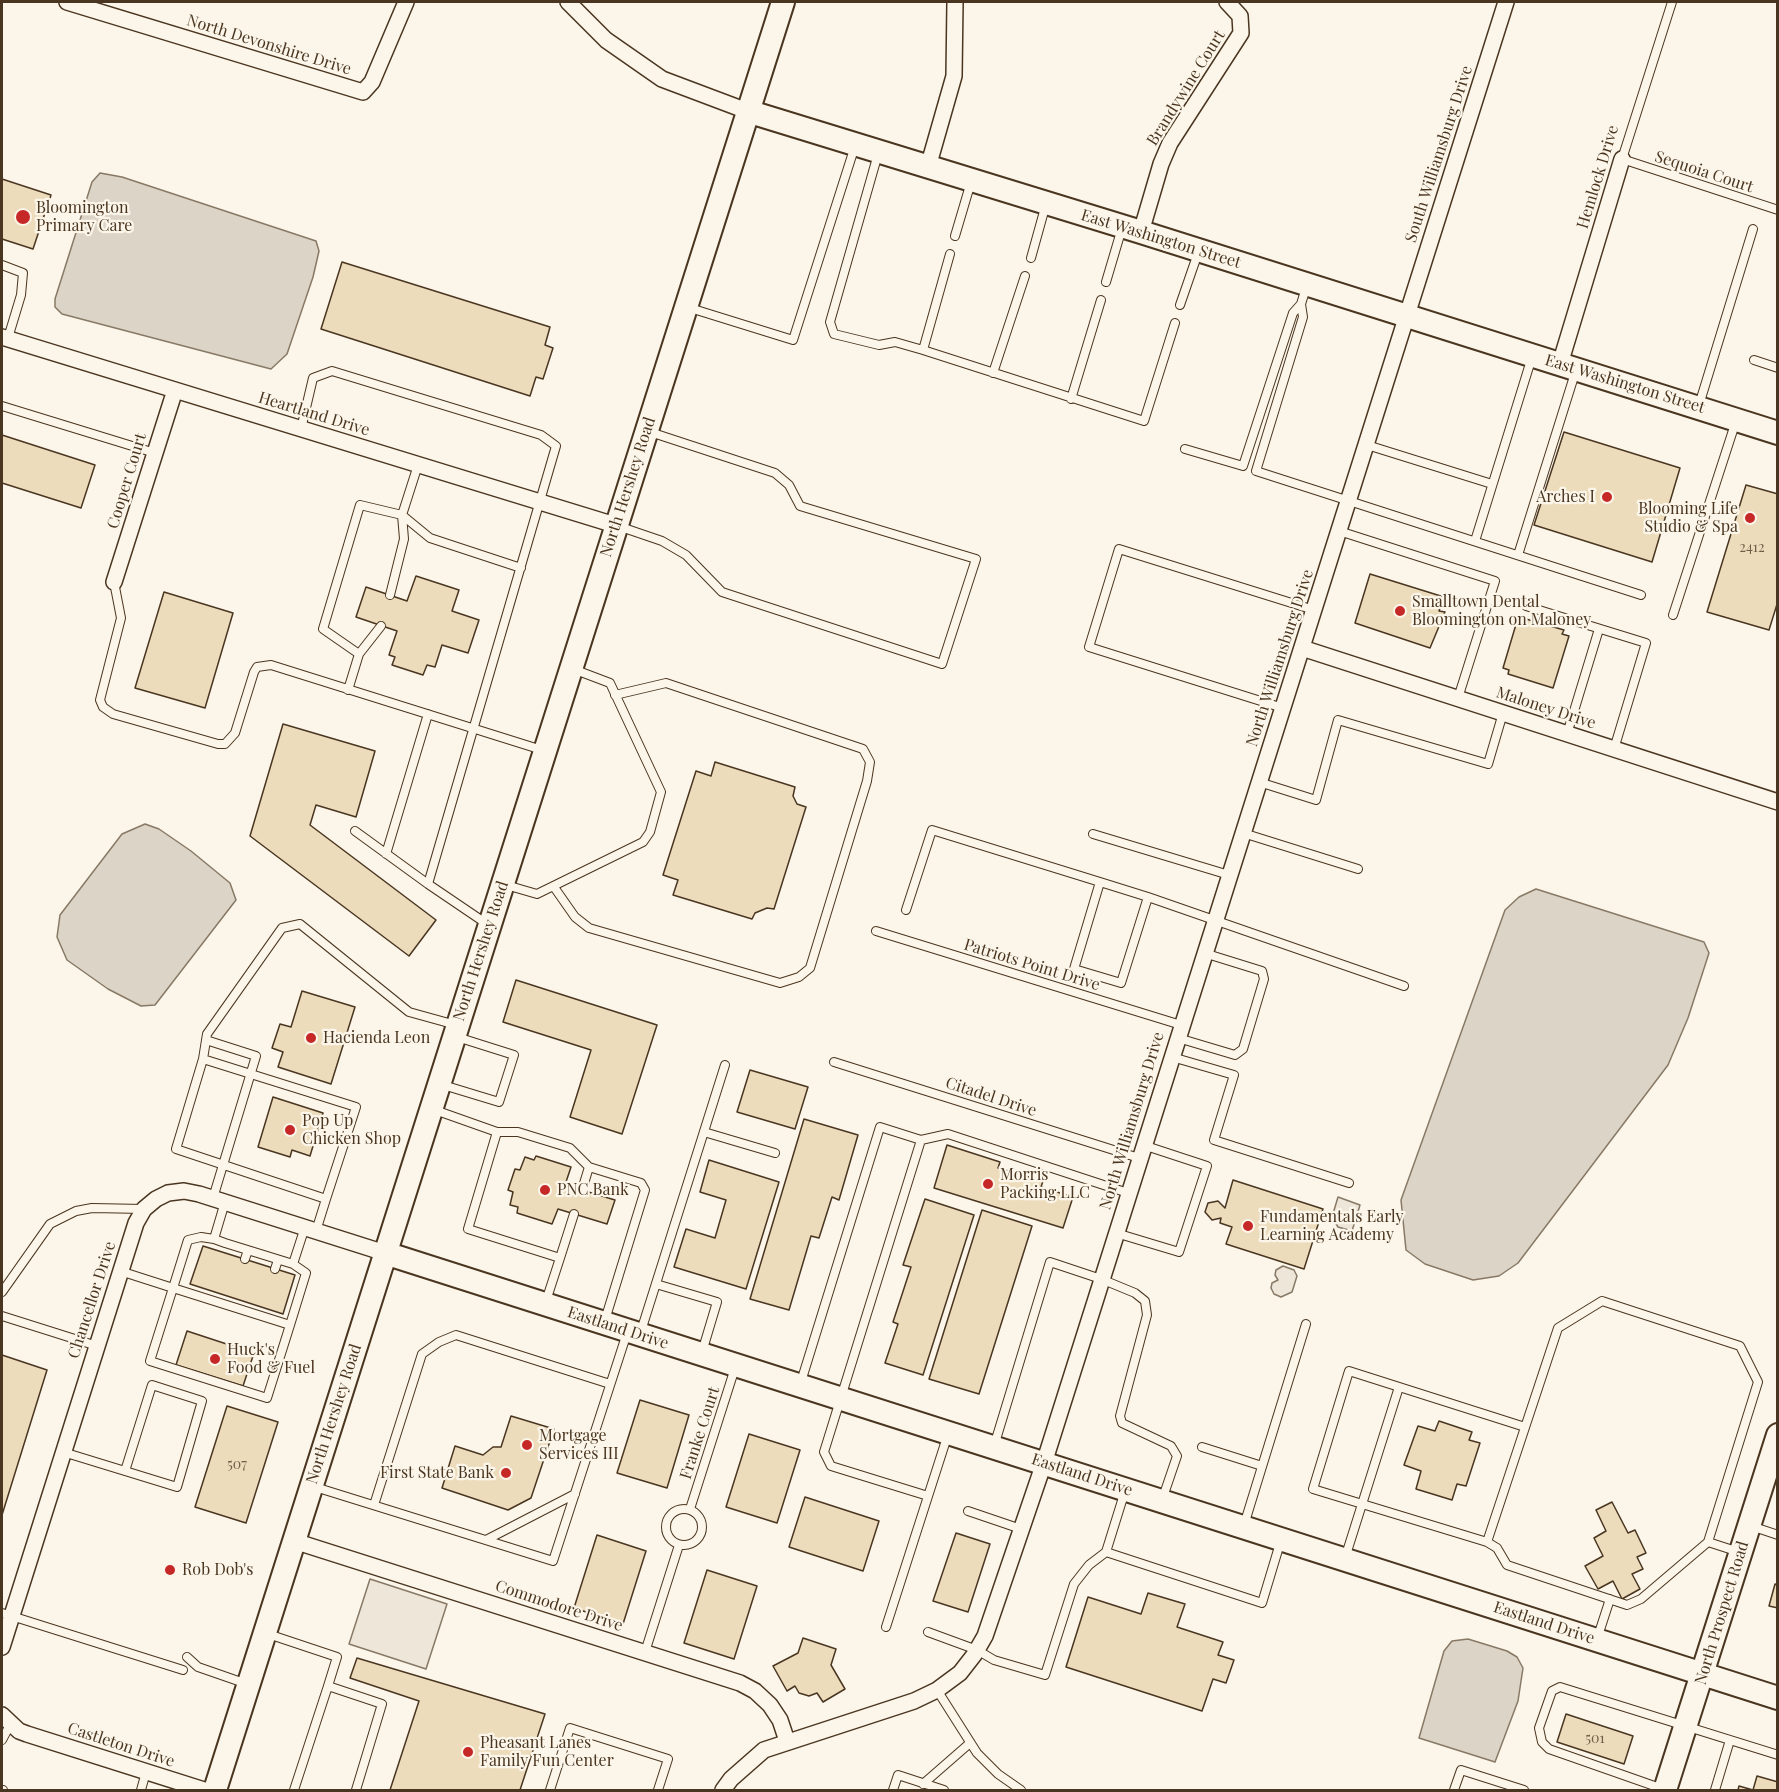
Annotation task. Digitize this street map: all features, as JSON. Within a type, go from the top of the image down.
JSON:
[{"type":"main road","name":"North Hershey Road","points":[[215,1791],[615,525],[783,2]]},
{"type":"main road","name":"East Washington Street","points":[[747,111],[1199,250],[1304,294],[1406,316],[1778,433]]},
{"type":"main road","name":"Eastland Drive","points":[[385,1253],[1778,1698]]},
{"type":"main road","name":"North Prospect Road","points":[[1665,1790],[1749,1525],[1776,1448]]},
{"type":"street","name":"North Devonshire Drive","points":[[67,2],[363,92],[372,82],[406,2]]},
{"type":"street","name":"East Washington Street","points":[[568,2],[606,40],[662,79],[747,111]]},
{"type":"street","points":[[928,167],[954,76],[955,2]]},
{"type":"street","name":"Brandywine Court","points":[[1132,229],[1170,143],[1241,33],[1240,16],[1227,2]]},
{"type":"street","name":"South Williamsburg Drive","points":[[1406,316],[1506,2]]},
{"type":"street","name":"Hemlock Drive","points":[[1568,366],[1622,159]]},
{"type":"street","name":"North Williamsburg Drive","points":[[723,1791],[748,1761],[764,1750],[914,1701],[937,1690],[960,1673],[985,1636],[1044,1463],[1406,316]]},
{"type":"street","name":"Heartland Drive","points":[[4,338],[615,525]]},
{"type":"street","name":"Cooper Court","points":[[114,582],[175,390]]},
{"type":"street","name":"Maloney Drive","points":[[1302,648],[1778,802]]},
{"type":"street","points":[[144,1209],[168,1193],[184,1191],[385,1253]]},
{"type":"street","name":"Chancellor Drive","points":[[2,1647],[6,1615],[63,1452],[136,1223],[144,1209]]},
{"type":"street","name":"Commodore Drive","points":[[294,1541],[740,1683],[755,1691],[770,1705],[780,1720],[787,1741]]},
{"type":"street","name":"Castleton Drive","points":[[6,1720],[27,1734],[204,1791]]},
{"type":"lane","name":"Hemlock Drive","points":[[1622,159],[1672,2]]},
{"type":"lane","points":[[685,307],[793,340],[855,145]]},
{"type":"lane","points":[[879,152],[830,329],[834,334],[879,345],[895,342],[1144,421],[1175,323]]},
{"type":"lane","name":"Sequoia Court","points":[[1622,159],[1778,210]]},
{"type":"lane","points":[[955,236],[971,180]]},
{"type":"lane","points":[[1031,258],[1046,203]]},
{"type":"lane","points":[[1106,282],[1132,229]]},
{"type":"lane","points":[[1698,407],[1753,229]]},
{"type":"lane","points":[[1180,305],[1199,250]]},
{"type":"lane","points":[[923,350],[950,254]]},
{"type":"lane","points":[[2,265],[23,273],[21,295],[4,338]]},
{"type":"lane","points":[[993,373],[1025,276]]},
{"type":"lane","points":[[1185,449],[1243,466],[1293,313],[1304,294]]},
{"type":"lane","points":[[1304,294],[1303,317],[1256,471],[1641,595]]},
{"type":"lane","points":[[1071,399],[1101,300]]},
{"type":"lane","points":[[1475,541],[1532,355]]},
{"type":"lane","points":[[1755,360],[1778,368]]},
{"type":"lane","points":[[1518,555],[1568,366]]},
{"type":"lane","points":[[301,429],[313,378],[332,371],[541,435],[556,446],[428,884]]},
{"type":"lane","points":[[2,406],[155,453]]},
{"type":"lane","points":[[1673,615],[1736,420]]},
{"type":"lane","points":[[615,525],[662,541],[686,555],[722,592],[942,664],[976,560],[800,506],[789,486],[775,473],[646,431]]},
{"type":"lane","points":[[1366,445],[1492,484]]},
{"type":"lane","points":[[390,595],[404,538],[402,515],[418,465]]},
{"type":"lane","points":[[359,654],[322,629],[360,505],[402,515],[430,538],[520,568]]},
{"type":"lane","points":[[1339,531],[1495,581],[1458,698]]},
{"type":"lane","points":[[1283,708],[1089,647],[1113,568],[1119,549],[1314,609]]},
{"type":"lane","points":[[114,582],[122,618],[100,700],[103,707],[112,714],[225,744],[235,733],[257,667],[271,665],[544,750]]},
{"type":"lane","points":[[1526,606],[1646,643],[1614,749]]},
{"type":"lane","points":[[348,690],[359,654],[381,626]]},
{"type":"lane","points":[[1567,734],[1599,629]]},
{"type":"lane","points":[[502,884],[537,894],[643,842],[650,832],[661,792],[610,683],[570,668]]},
{"type":"lane","points":[[554,887],[575,917],[589,928],[780,983],[799,976],[810,968],[867,781],[870,762],[862,749],[666,683],[615,695]]},
{"type":"lane","points":[[1259,782],[1316,800],[1338,720],[1488,764],[1503,713]]},
{"type":"lane","points":[[386,854],[428,714]]},
{"type":"lane","points":[[906,910],[932,830],[1148,897],[1214,922],[1404,986]]},
{"type":"lane","points":[[355,831],[489,925]]},
{"type":"lane","points":[[1243,833],[1358,869]]},
{"type":"lane","points":[[1093,834],[1229,875]]},
{"type":"lane","points":[[1100,882],[1074,969],[1121,983],[1148,897]]},
{"type":"lane","points":[[326,1199],[176,1149],[203,1059],[207,1034],[282,928],[300,924],[409,1012],[514,1055],[499,1102],[439,1083]]},
{"type":"lane","name":"Patriots Point Drive","points":[[876,932],[1179,1031],[1235,1055],[1244,1049],[1264,979],[1262,971],[1204,953]]},
{"type":"lane","points":[[206,1040],[256,1056],[223,1165],[214,1239]]},
{"type":"lane","points":[[1171,1057],[1234,1076],[1214,1140],[1349,1183]]},
{"type":"lane","points":[[203,1059],[356,1107],[326,1199],[293,1264]]},
{"type":"lane","name":"Citadel Drive","points":[[834,1062],[1141,1152],[1207,1166],[1179,1252],[1116,1233]]},
{"type":"lane","points":[[311,1486],[553,1561],[610,1384],[656,1284],[724,1065]]},
{"type":"lane","points":[[431,1109],[497,1132],[518,1132],[570,1148],[589,1167],[641,1183],[645,1190],[603,1324]]},
{"type":"lane","points":[[800,1386],[880,1127],[921,1140],[948,1134],[1128,1193]]},
{"type":"lane","points":[[704,1131],[775,1153]]},
{"type":"lane","points":[[497,1132],[468,1229],[560,1258]]},
{"type":"lane","points":[[921,1140],[824,1452],[831,1466],[928,1496]]},
{"type":"lane","points":[[582,1190],[589,1167]]},
{"type":"lane","points":[[2,1292],[50,1224],[60,1218],[92,1208],[144,1209]]},
{"type":"lane","points":[[544,1305],[574,1214]]},
{"type":"lane","points":[[201,1237],[225,1243],[293,1264],[306,1273],[267,1398],[150,1361],[188,1240],[201,1237]]},
{"type":"lane","points":[[222,1252],[225,1243]]},
{"type":"lane","points":[[245,1259],[248,1250]]},
{"type":"lane","points":[[275,1269],[278,1260]]},
{"type":"lane","points":[[993,1447],[1050,1262],[1101,1279],[1135,1293],[1145,1301],[1147,1315],[1120,1416],[1122,1423],[1171,1446],[1177,1456],[1162,1500]]},
{"type":"lane","points":[[120,1271],[173,1288],[208,1295],[261,1311],[290,1325]]},
{"type":"lane","points":[[656,1284],[717,1302],[701,1355]]},
{"type":"lane","points":[[1487,1542],[1558,1328],[1602,1301],[1740,1346],[1758,1382],[1708,1542],[1641,1599],[1627,1605],[1507,1565],[1497,1548],[1487,1542],[1313,1489],[1349,1371],[1525,1427]]},
{"type":"lane","points":[[2,1316],[97,1346]]},
{"type":"lane","points":[[1243,1526],[1306,1324]]},
{"type":"lane","points":[[374,1505],[422,1354],[439,1342],[456,1335],[610,1384]]},
{"type":"lane","name":"Franke Court","points":[[690,1509],[736,1365]]},
{"type":"lane","points":[[63,1452],[177,1487],[202,1401],[152,1385],[125,1471]]},
{"type":"lane","points":[[1345,1559],[1399,1387]]},
{"type":"lane","points":[[886,1627],[948,1433]]},
{"type":"lane","points":[[1202,1447],[1262,1466]]},
{"type":"lane","points":[[928,1632],[977,1650],[994,1660],[1045,1675],[1074,1584],[1089,1565],[1106,1552],[1126,1489]]},
{"type":"lane","points":[[486,1540],[575,1494]]},
{"type":"lane","points":[[678,1509],[690,1509],[702,1521],[702,1532],[690,1545],[679,1545],[669,1538],[666,1522],[678,1509]]},
{"type":"lane","points":[[968,1511],[1021,1529]]},
{"type":"lane","points":[[1749,1525],[1778,1535]]},
{"type":"lane","points":[[1106,1552],[1262,1603],[1282,1539]]},
{"type":"lane","points":[[1708,1542],[1741,1552]]},
{"type":"lane","points":[[645,1652],[679,1545]]},
{"type":"lane","points":[[1597,1640],[1610,1599]]},
{"type":"lane","points":[[6,1615],[183,1670]]},
{"type":"lane","points":[[265,1633],[337,1657],[294,1791]]},
{"type":"lane","points":[[187,1657],[198,1667],[249,1685]]},
{"type":"lane","points":[[328,1686],[382,1704],[356,1791]]},
{"type":"lane","points":[[1665,1790],[1549,1749],[1542,1742],[1539,1728],[1552,1691],[1560,1688],[1778,1755]]},
{"type":"lane","points":[[937,1690],[970,1743],[998,1774],[1021,1791]]},
{"type":"lane","points":[[2,1740],[6,1720]]},
{"type":"lane","points":[[550,1791],[570,1728],[668,1759],[658,1791]]},
{"type":"lane","points":[[1715,1791],[1730,1740]]},
{"type":"lane","points":[[923,1784],[970,1743]]},
{"type":"lane","points":[[1454,1791],[1461,1770],[1524,1791]]},
{"type":"lane","points":[[141,1791],[146,1772]]},
{"type":"lane","points":[[893,1791],[898,1775],[944,1791]]},
{"type":"shaded area","points":[[100,173],[122,177],[316,241],[319,251],[313,277],[287,354],[271,369],[62,314],[55,307],[55,299],[92,182]]},
{"type":"shaded area","points":[[145,824],[159,829],[191,851],[230,883],[236,900],[155,1005],[141,1006],[108,989],[67,960],[57,937],[60,915],[122,834]]},
{"type":"shaded area","points":[[1536,889],[1704,942],[1709,953],[1688,1018],[1668,1065],[1518,1263],[1499,1276],[1473,1280],[1425,1264],[1406,1250],[1401,1200],[1505,910],[1519,897]]},
{"type":"shaded area","points":[[1338,1197],[1360,1205],[1352,1231],[1338,1227],[1332,1217]]},
{"type":"shaded area","points":[[1283,1266],[1294,1270],[1297,1276],[1292,1292],[1281,1297],[1274,1294],[1271,1288],[1272,1283],[1278,1280],[1275,1275],[1276,1270]]},
{"type":"shaded area","points":[[370,1579],[447,1604],[426,1669],[349,1644]]},
{"type":"shaded area","points":[[1468,1639],[1507,1651],[1517,1657],[1523,1668],[1518,1701],[1495,1762],[1419,1738],[1444,1651],[1452,1641]]},
{"type":"building","name":"Bloomington Primary Care","points":[[2,179],[51,195],[33,249],[2,239]]},
{"type":"building","points":[[342,262],[550,327],[545,345],[553,348],[543,379],[536,377],[530,396],[321,329]]},
{"type":"building","name":"Arches I","points":[[1564,432],[1680,468],[1652,562],[1534,525]]},
{"type":"building","points":[[2,435],[95,465],[81,508],[2,483]]},
{"type":"building","points":[[1746,485],[1778,494],[1778,601],[1769,630],[1707,612]]},
{"type":"building","name":"Smalltown Dental Bloomington on Maloney","points":[[1370,574],[1444,597],[1439,611],[1445,612],[1430,648],[1355,623]]},
{"type":"building","points":[[416,576],[459,590],[452,611],[479,620],[468,653],[442,645],[435,667],[427,665],[423,675],[392,665],[395,657],[389,655],[397,631],[356,617],[366,587],[407,601]]},
{"type":"building","points":[[164,592],[233,613],[205,708],[135,688]]},
{"type":"building","points":[[1526,619],[1564,630],[1562,634],[1569,636],[1553,688],[1508,674],[1509,670],[1503,668],[1517,621],[1524,623]]},
{"type":"building","points":[[283,724],[375,751],[356,817],[316,805],[310,825],[436,920],[409,956],[250,836]]},
{"type":"building","points":[[715,762],[795,787],[793,796],[797,804],[806,807],[774,909],[767,908],[755,913],[752,919],[673,895],[678,880],[663,875],[696,771],[711,776]]},
{"type":"building","points":[[516,980],[657,1025],[622,1134],[570,1117],[591,1050],[503,1022]]},
{"type":"building","name":"Hacienda Leon","points":[[302,991],[355,1007],[331,1084],[278,1067],[283,1052],[272,1048],[280,1024],[291,1027]]},
{"type":"building","points":[[750,1070],[808,1087],[795,1129],[737,1112]]},
{"type":"building","name":"Pop Up Chicken Shop","points":[[273,1097],[323,1113],[310,1156],[292,1150],[290,1157],[258,1147]]},
{"type":"building","points":[[804,1119],[858,1135],[839,1200],[832,1197],[819,1238],[811,1236],[789,1310],[750,1299]]},
{"type":"building","name":"Morris Packing LLC","points":[[947,1145],[1000,1162],[998,1168],[1043,1181],[1041,1187],[1073,1197],[1063,1228],[934,1188]]},
{"type":"building","name":"PNC Bank","points":[[536,1156],[571,1167],[565,1185],[615,1200],[607,1224],[558,1209],[552,1224],[517,1213],[518,1207],[510,1205],[513,1192],[508,1190],[515,1169],[520,1170],[525,1157],[534,1160]]},
{"type":"building","points":[[709,1160],[779,1182],[746,1289],[674,1267],[686,1229],[715,1238],[726,1200],[700,1192]]},
{"type":"building","points":[[1233,1180],[1323,1209],[1304,1269],[1226,1244],[1232,1227],[1220,1223],[1221,1218],[1212,1220],[1205,1212],[1208,1203],[1218,1201],[1225,1208]]},
{"type":"building","points":[[925,1199],[974,1215],[923,1375],[885,1363],[898,1324],[893,1322],[911,1267],[903,1265]]},
{"type":"building","points":[[982,1210],[1032,1226],[979,1394],[929,1379]]},
{"type":"building","name":"Huck's Food & Fuel","points":[[203,1246],[295,1275],[283,1314],[190,1284]]},
{"type":"building","name":"Huck's Food & Fuel","points":[[187,1331],[254,1353],[243,1386],[176,1365]]},
{"type":"building","points":[[2,1355],[47,1370],[2,1515]]},
{"type":"building","points":[[640,1400],[689,1415],[667,1488],[617,1473]]},
{"type":"building","points":[[227,1406],[278,1422],[246,1523],[195,1507]]},
{"type":"building","points":[[511,1416],[554,1429],[531,1498],[508,1510],[442,1488],[455,1446],[483,1455],[493,1447],[501,1447]]},
{"type":"building","points":[[1439,1421],[1472,1432],[1469,1440],[1480,1443],[1466,1486],[1457,1484],[1452,1500],[1416,1489],[1421,1471],[1404,1465],[1418,1426],[1435,1431]]},
{"type":"building","points":[[749,1434],[800,1450],[777,1523],[726,1507]]},
{"type":"building","points":[[805,1497],[879,1521],[863,1571],[789,1547]]},
{"type":"building","points":[[1612,1502],[1628,1533],[1635,1530],[1646,1553],[1637,1557],[1643,1569],[1632,1574],[1640,1589],[1622,1599],[1613,1581],[1598,1589],[1585,1566],[1603,1556],[1594,1538],[1606,1531],[1596,1510]]},
{"type":"building","points":[[956,1533],[990,1544],[968,1612],[933,1601]]},
{"type":"building","points":[[597,1535],[646,1551],[623,1624],[574,1608]]},
{"type":"building","points":[[707,1570],[757,1586],[734,1659],[684,1643]]},
{"type":"building","points":[[1775,1584],[1778,1585],[1778,1608],[1769,1606]]},
{"type":"building","points":[[1148,1593],[1185,1604],[1177,1627],[1223,1642],[1218,1655],[1234,1660],[1226,1683],[1213,1679],[1202,1711],[1066,1667],[1088,1597],[1141,1614]]},
{"type":"building","points":[[803,1638],[836,1649],[831,1665],[845,1689],[823,1702],[817,1693],[809,1696],[799,1693],[795,1686],[787,1691],[773,1666],[798,1653]]},
{"type":"building","name":"Pheasant Lanes Family Fun Center","points":[[357,1658],[545,1714],[520,1790],[390,1790],[419,1701],[350,1678]]},
{"type":"building","points":[[1566,1714],[1633,1736],[1624,1764],[1557,1742]]},
{"type":"building","points":[[1757,1776],[1778,1782],[1778,1790],[1753,1790]]},
{"type":"building","points":[[1739,1786],[1753,1790],[1738,1790]]},
{"type":"place","name":"Bloomington Primary Care","points":[[23,217]]},
{"type":"place","name":"Arches I","points":[[1607,497]]},
{"type":"place","name":"Blooming Life Studio & Spa","points":[[1750,518]]},
{"type":"place","name":"Smalltown Dental Bloomington on Maloney","points":[[1400,611]]},
{"type":"place","name":"Hacienda Leon","points":[[311,1038]]},
{"type":"place","name":"Pop Up Chicken Shop","points":[[290,1130]]},
{"type":"place","name":"Morris Packing LLC","points":[[988,1184]]},
{"type":"place","name":"PNC Bank","points":[[545,1190]]},
{"type":"place","name":"Fundamentals Early Learning Academy","points":[[1248,1226]]},
{"type":"place","name":"Huck's Food & Fuel","points":[[215,1359]]},
{"type":"place","name":"Mortgage Services III","points":[[527,1445]]},
{"type":"place","name":"First State Bank","points":[[506,1473]]},
{"type":"place","name":"Rob Dob's","points":[[170,1570]]},
{"type":"place","name":"Pheasant Lanes Family Fun Center","points":[[468,1752]]}]
